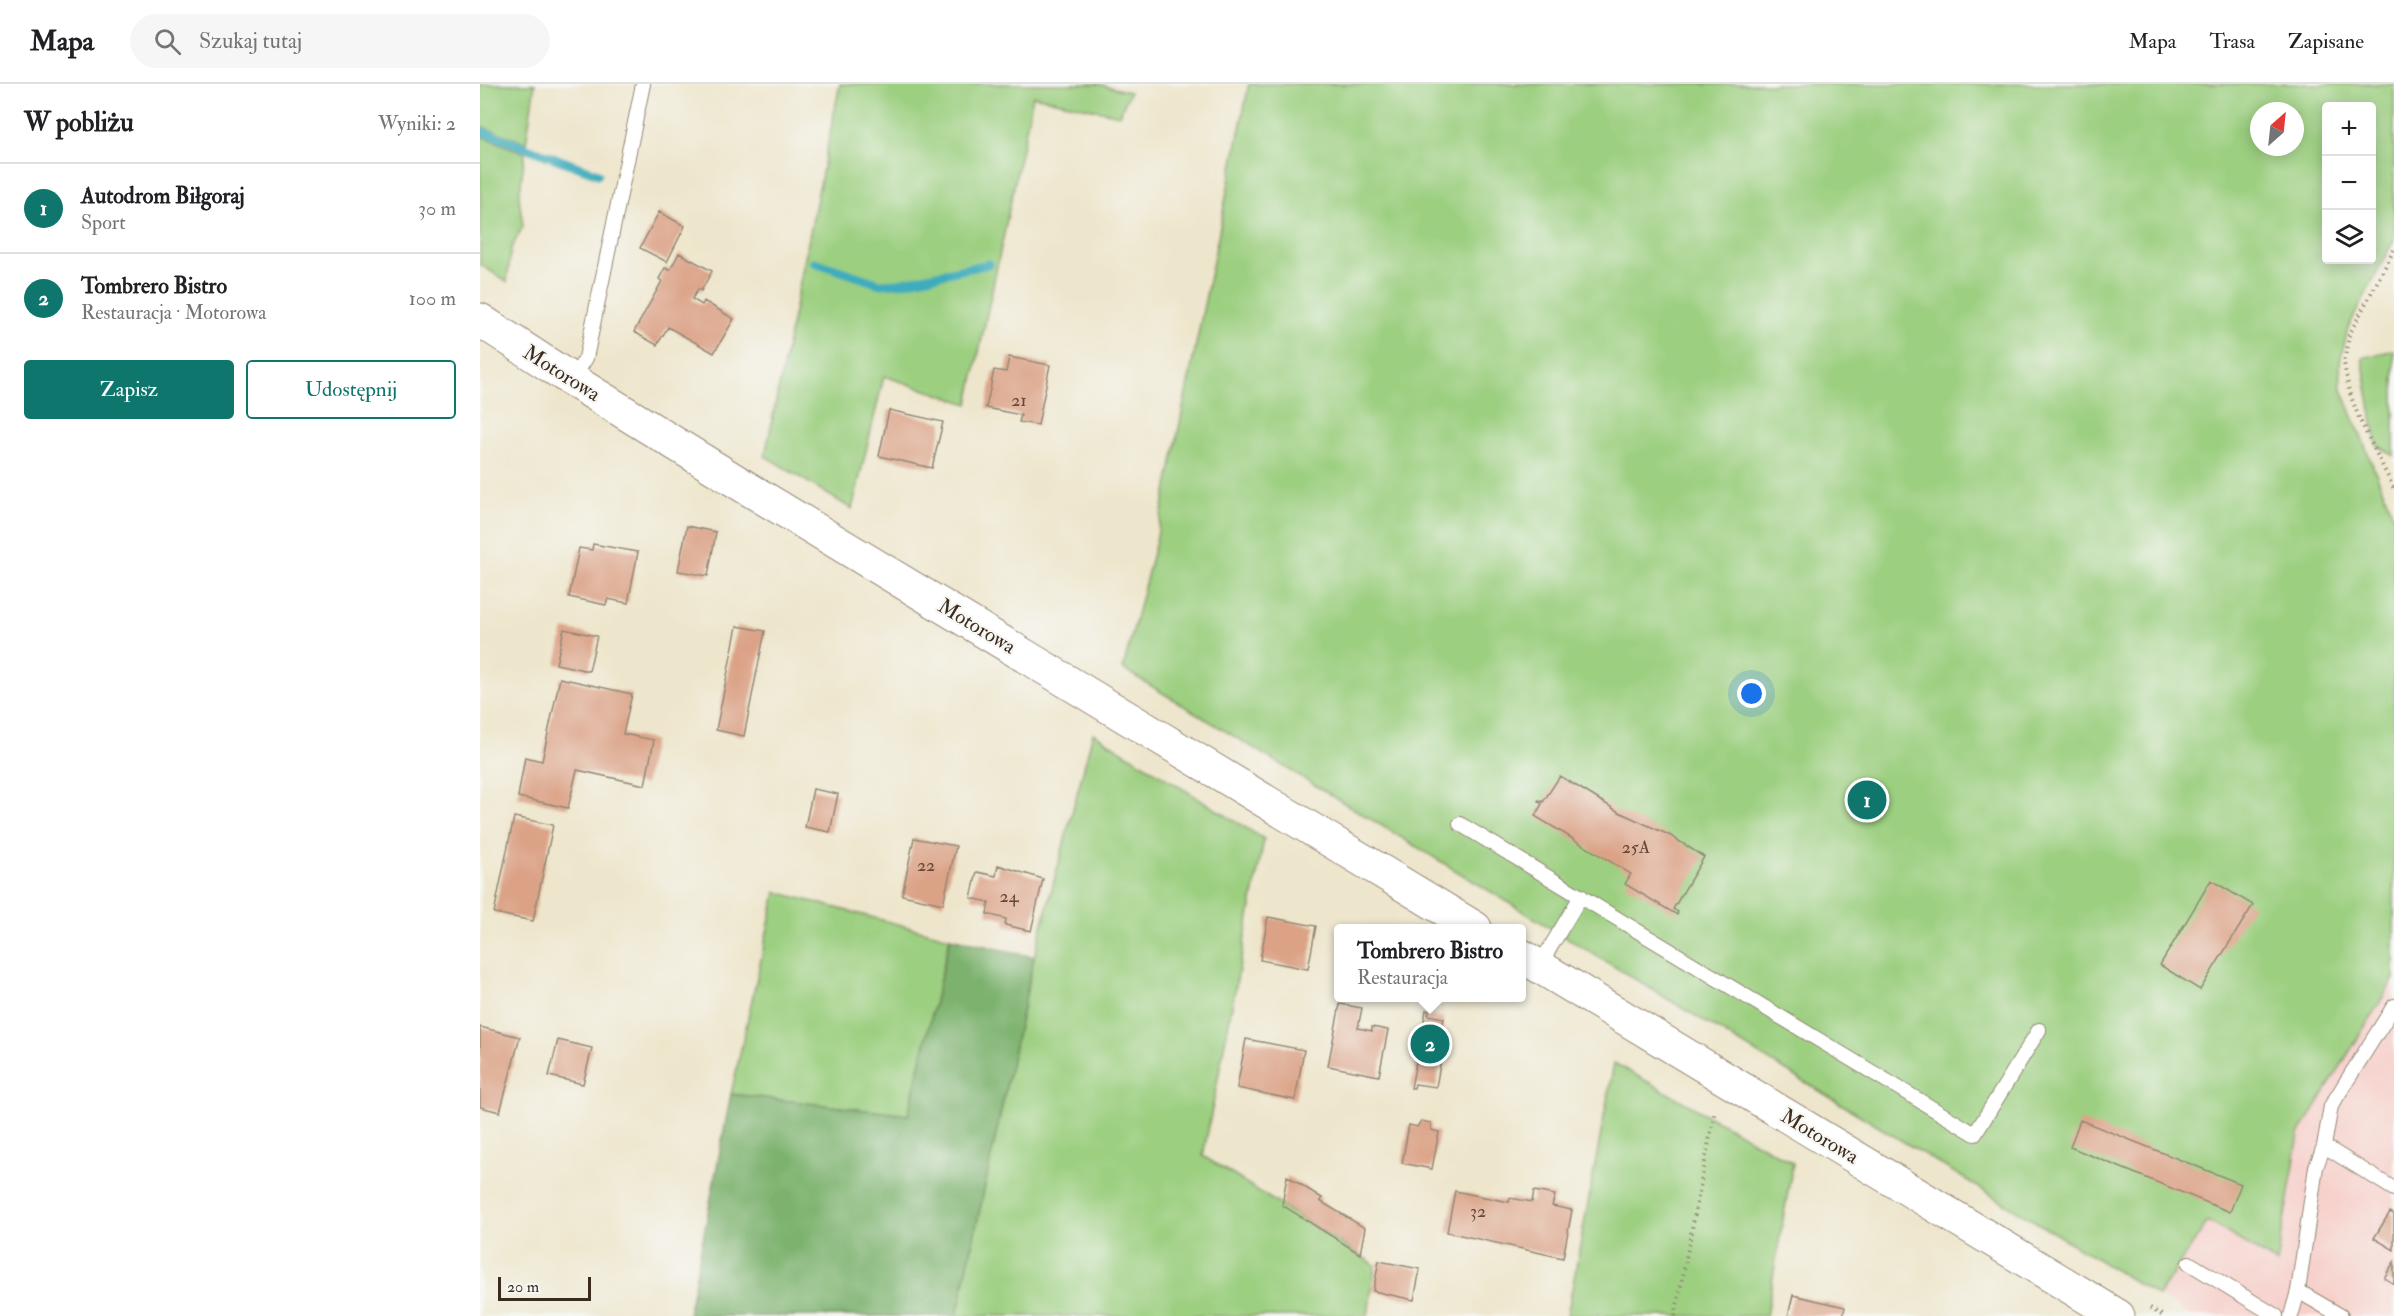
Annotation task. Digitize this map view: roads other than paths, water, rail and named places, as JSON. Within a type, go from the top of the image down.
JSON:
[{"type":"street","name":"Motorowa","points":[[480,320],[572,380],[1468,924]]},
{"type":"street","name":"Motorowa","points":[[1530,962],[2118,1316]]},
{"type":"lane","points":[[572,380],[586,358],[643,84]]},
{"type":"lane","points":[[1460,824],[1976,1134],[2039,1030]]},
{"type":"lane","points":[[1530,962],[1581,896]]},
{"type":"lane","points":[[2291,1316],[2298,1291],[2316,1167],[2324,1146],[2331,1106],[2394,1006]]},
{"type":"lane","points":[[2324,1146],[2394,1189]]},
{"type":"lane","points":[[2189,1263],[2276,1316]]},
{"type":"lane","points":[[2298,1291],[2341,1316]]},
{"type":"waterway","points":[[481,131],[598,174]]},
{"type":"waterway","points":[[814,262],[880,284],[899,283],[989,264]]},
{"type":"place","name":"Autodrom Biłgoraj","points":[[1867,800]]},
{"type":"place","name":"Tombrero Bistro","points":[[1430,1044]]}]
